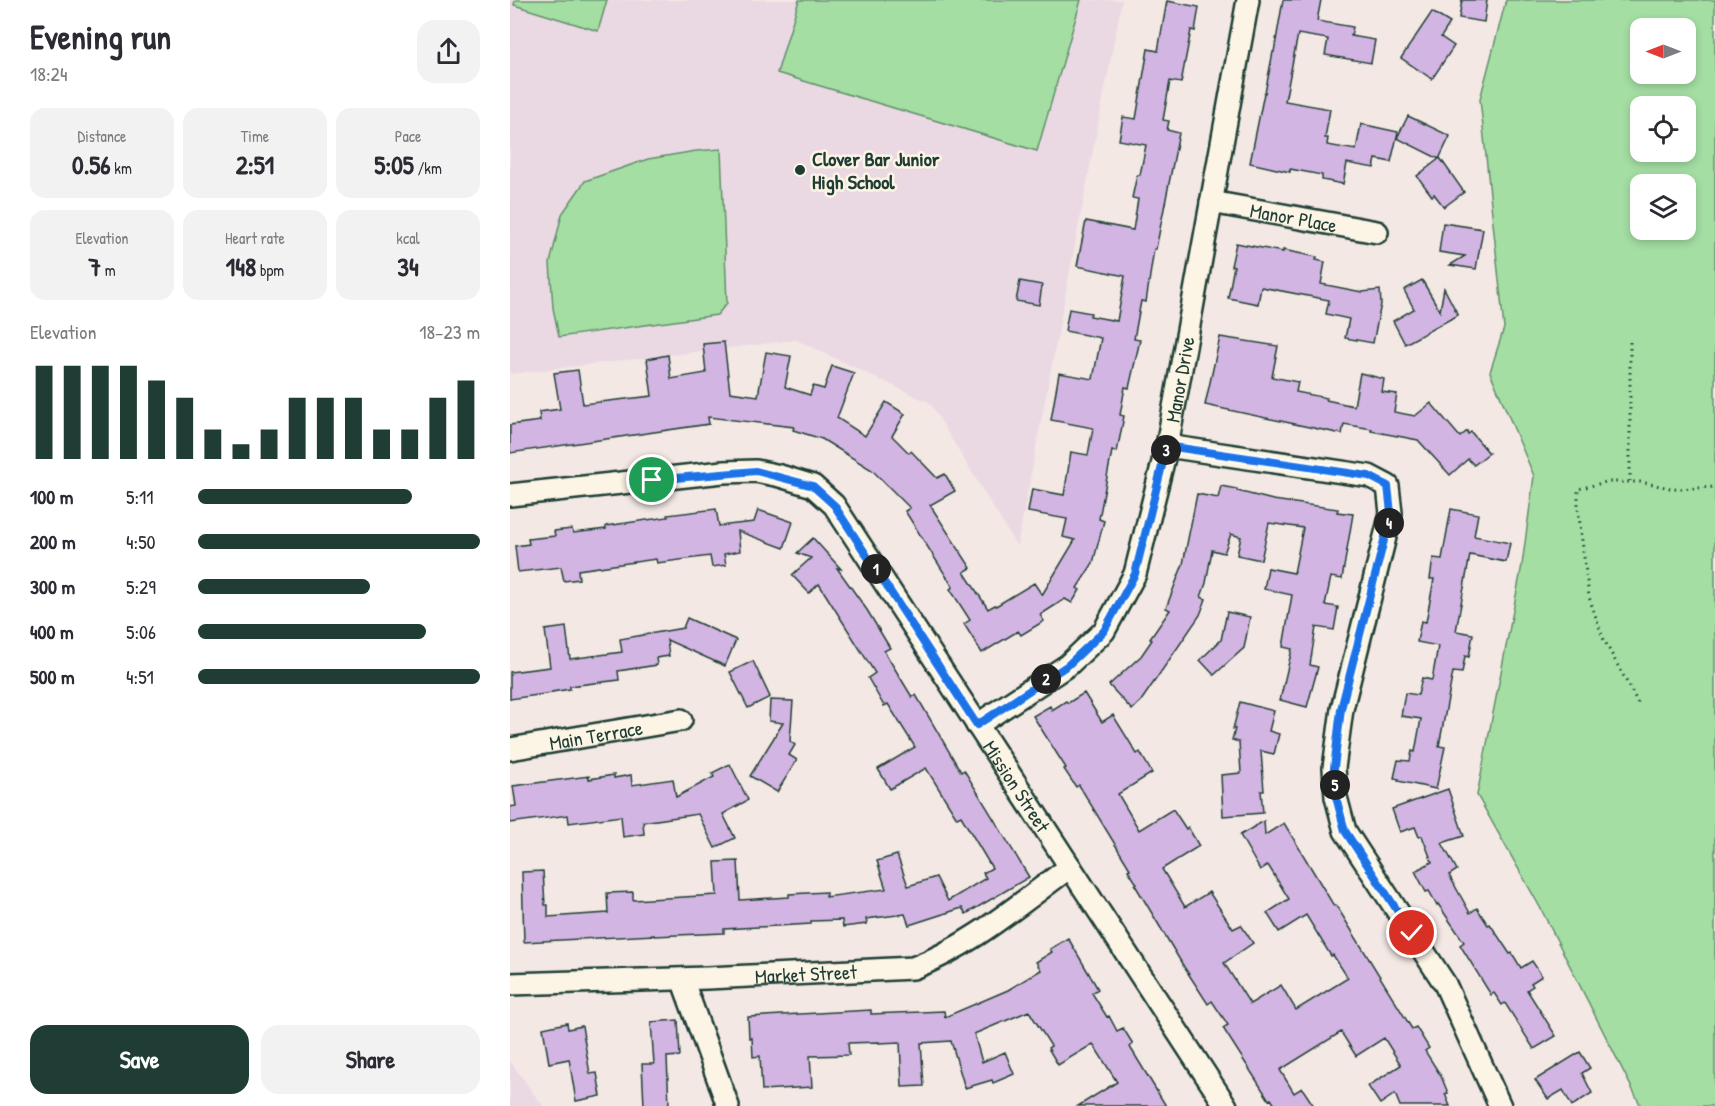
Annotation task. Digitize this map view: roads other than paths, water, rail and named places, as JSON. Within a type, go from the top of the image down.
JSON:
[{"type":"street","name":"Manor Drive","points":[[977,725],[1068,665],[1104,631],[1135,574],[1167,446],[1248,0]]},
{"type":"street","name":"Manor Place","points":[[1211,202],[1377,232]]},
{"type":"street","points":[[1167,446],[1369,476],[1388,486],[1391,513],[1341,709],[1334,768],[1336,797],[1345,831],[1446,984],[1500,1106]]},
{"type":"street","name":"Mission Street","points":[[510,495],[756,471],[813,486],[834,505],[1226,1106]]},
{"type":"street","name":"Main Terrace","points":[[510,749],[681,720]]},
{"type":"street","name":"Market Street","points":[[510,984],[913,969],[958,948],[1070,867]]},
{"type":"street","points":[[682,979],[728,1106]]},
{"type":"place","name":"Clover Bar Junior High School","points":[[800,170]]}]
